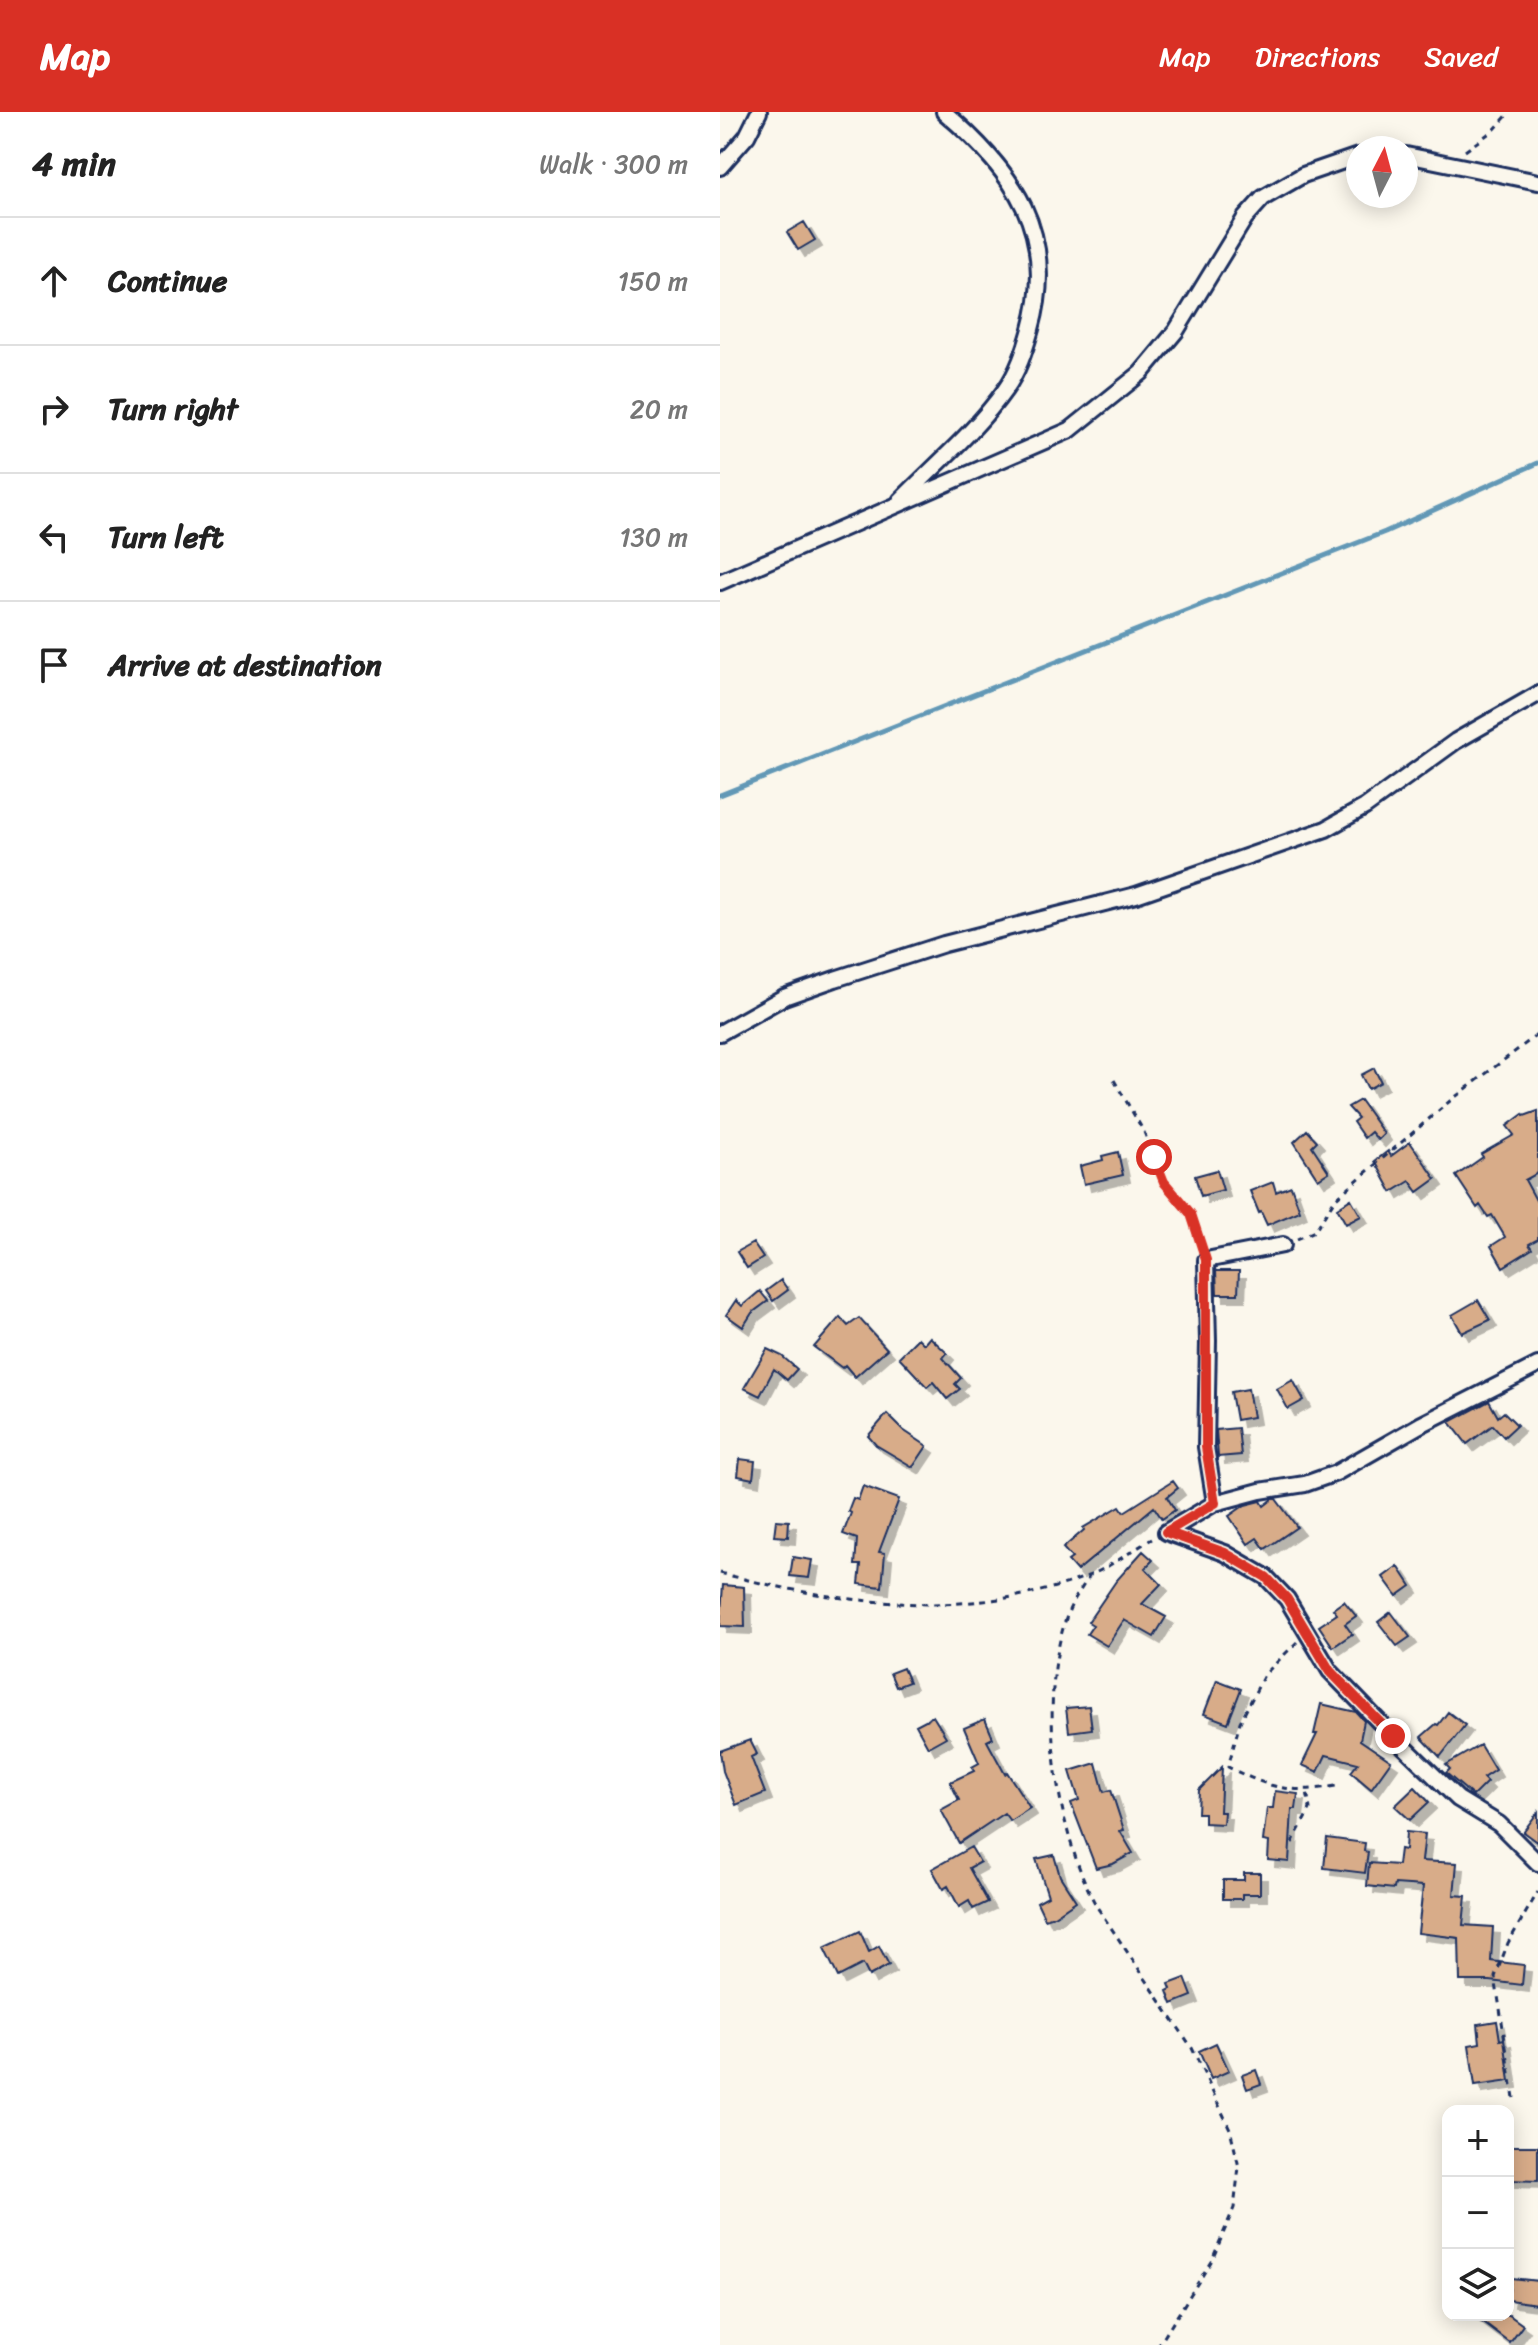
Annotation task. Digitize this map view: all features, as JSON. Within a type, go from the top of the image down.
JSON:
[{"type":"street","points":[[720,167],[747,136],[759,112]]},
{"type":"street","points":[[897,504],[990,409],[1007,387],[1025,353],[1039,289],[1040,260],[1033,228],[1011,181],[978,141],[944,112]]},
{"type":"street","points":[[1418,157],[1538,182]]},
{"type":"street","points":[[720,582],[1059,435],[1094,413],[1141,373],[1176,331],[1245,218],[1263,198],[1303,175],[1346,160]]},
{"type":"street","points":[[720,1033],[784,997],[835,979],[944,944],[1136,895],[1326,829],[1365,807],[1456,741],[1538,694]]},
{"type":"street","points":[[1215,1503],[1206,1447],[1206,1260],[1283,1245]]},
{"type":"street","points":[[1166,1532],[1215,1503],[1260,1491],[1305,1484],[1336,1473],[1420,1425],[1538,1365]]},
{"type":"street","points":[[1166,1532],[1225,1553],[1266,1577],[1287,1599],[1330,1671],[1458,1799],[1499,1824],[1538,1863]]},
{"type":"path","points":[[1447,163],[1495,129],[1510,112]]},
{"type":"path","points":[[1283,1245],[1315,1231],[1335,1199],[1450,1101],[1538,1034]]},
{"type":"path","points":[[1114,1080],[1144,1132],[1164,1182],[1191,1214],[1206,1260]]},
{"type":"path","points":[[720,1573],[785,1590],[841,1598],[960,1603],[997,1601],[1090,1575],[1166,1532]]},
{"type":"path","points":[[1090,1575],[1069,1610],[1052,1679],[1052,1709],[1065,1825],[1083,1882],[1097,1907],[1192,2048],[1230,2129],[1239,2167],[1234,2208],[1212,2260],[1159,2345]]},
{"type":"path","points":[[1306,1634],[1264,1675],[1240,1722],[1228,1767],[1264,1785],[1307,1791],[1336,1786]]},
{"type":"path","points":[[1292,1843],[1310,1809],[1307,1791]]},
{"type":"path","points":[[1514,2098],[1495,1977],[1508,1943],[1538,1892]]},
{"type":"building","points":[[804,222],[815,240],[798,250],[787,232]]},
{"type":"building","points":[[1374,1068],[1381,1082],[1368,1089],[1361,1075]]},
{"type":"building","points":[[1360,1100],[1384,1134],[1378,1140],[1371,1132],[1364,1138],[1353,1122],[1358,1118],[1348,1107]]},
{"type":"building","points":[[1538,1111],[1538,1173],[1525,1180],[1538,1204],[1538,1239],[1529,1244],[1532,1249],[1503,1267],[1491,1246],[1505,1237],[1492,1215],[1488,1217],[1480,1205],[1477,1208],[1456,1176],[1483,1157],[1481,1154],[1514,1135],[1507,1126],[1523,1114]]},
{"type":"building","points":[[1307,1130],[1317,1141],[1312,1146],[1329,1172],[1318,1179],[1294,1142]]},
{"type":"building","points":[[1410,1142],[1436,1179],[1418,1192],[1410,1181],[1392,1192],[1375,1161],[1388,1151],[1391,1156]]},
{"type":"building","points":[[1118,1152],[1123,1175],[1084,1184],[1080,1166]]},
{"type":"building","points":[[1217,1170],[1223,1190],[1201,1196],[1195,1176]]},
{"type":"building","points":[[1273,1182],[1276,1192],[1291,1186],[1300,1211],[1267,1225],[1250,1191]]},
{"type":"building","points":[[1351,1199],[1361,1216],[1346,1224],[1337,1208]]},
{"type":"building","points":[[753,1243],[763,1258],[747,1268],[737,1252]]},
{"type":"building","points":[[1216,1271],[1239,1271],[1238,1294],[1217,1294]]},
{"type":"building","points":[[781,1280],[788,1290],[773,1301],[766,1291]]},
{"type":"building","points":[[760,1291],[768,1301],[752,1313],[743,1327],[726,1315],[736,1300],[742,1306]]},
{"type":"building","points":[[1478,1300],[1490,1320],[1462,1333],[1452,1315]]},
{"type":"building","points":[[840,1317],[848,1326],[859,1318],[887,1349],[855,1377],[845,1365],[842,1368],[814,1347]]},
{"type":"building","points":[[930,1337],[947,1353],[943,1358],[961,1378],[955,1384],[960,1389],[947,1399],[933,1382],[927,1387],[899,1357],[918,1338],[924,1344]]},
{"type":"building","points":[[767,1349],[782,1356],[797,1369],[787,1380],[774,1369],[760,1396],[744,1388]]},
{"type":"building","points":[[1293,1380],[1304,1400],[1288,1409],[1277,1389]]},
{"type":"building","points":[[1248,1389],[1253,1417],[1236,1420],[1231,1392]]},
{"type":"building","points":[[1489,1401],[1498,1417],[1504,1412],[1517,1425],[1504,1437],[1493,1425],[1467,1444],[1450,1422]]},
{"type":"building","points":[[887,1414],[903,1430],[927,1446],[913,1467],[876,1445],[868,1436]]},
{"type":"building","points":[[1238,1428],[1241,1455],[1218,1457],[1216,1430]]},
{"type":"building","points":[[740,1459],[755,1461],[753,1479],[738,1476]]},
{"type":"building","points":[[1173,1481],[1178,1488],[1167,1497],[1175,1510],[1162,1519],[1154,1507],[1077,1571],[1068,1561],[1072,1558],[1063,1548],[1083,1528],[1120,1506],[1124,1512]]},
{"type":"building","points":[[863,1486],[899,1499],[879,1552],[885,1553],[882,1587],[859,1584],[861,1565],[855,1565],[857,1539],[843,1534],[853,1498],[858,1500]]},
{"type":"building","points":[[1273,1499],[1297,1527],[1265,1549],[1257,1538],[1248,1544],[1229,1516],[1245,1505],[1261,1501],[1264,1506]]},
{"type":"building","points":[[776,1520],[789,1521],[788,1537],[774,1536]]},
{"type":"building","points":[[1143,1551],[1153,1560],[1145,1568],[1161,1584],[1142,1604],[1166,1617],[1154,1637],[1124,1620],[1107,1646],[1087,1634],[1093,1625],[1088,1622],[1116,1581]]},
{"type":"building","points":[[793,1557],[812,1560],[809,1578],[790,1576]]},
{"type":"building","points":[[1398,1566],[1411,1586],[1397,1596],[1383,1577]]},
{"type":"building","points":[[723,1585],[744,1587],[745,1627],[720,1626]]},
{"type":"building","points":[[1344,1601],[1356,1616],[1345,1624],[1352,1634],[1333,1647],[1319,1626],[1337,1614],[1333,1609]]},
{"type":"building","points":[[1391,1612],[1410,1637],[1397,1646],[1378,1622]]},
{"type":"building","points":[[903,1668],[909,1682],[896,1687],[890,1673]]},
{"type":"building","points":[[1217,1680],[1241,1689],[1228,1723],[1204,1714]]},
{"type":"building","points":[[1321,1704],[1356,1712],[1364,1721],[1360,1740],[1391,1761],[1371,1789],[1351,1772],[1358,1763],[1326,1755],[1318,1772],[1302,1765],[1317,1734],[1314,1734]]},
{"type":"building","points":[[1089,1706],[1092,1729],[1069,1732],[1066,1708]]},
{"type":"building","points":[[1448,1712],[1465,1725],[1440,1757],[1421,1737],[1438,1725]]},
{"type":"building","points":[[933,1716],[946,1737],[928,1747],[916,1725]]},
{"type":"building","points":[[985,1719],[993,1738],[987,1741],[1005,1774],[1007,1772],[1030,1808],[1010,1821],[1004,1813],[959,1843],[941,1810],[959,1800],[950,1782],[974,1771],[972,1767],[979,1763],[964,1728]]},
{"type":"building","points":[[750,1740],[757,1754],[751,1757],[765,1793],[736,1805],[723,1771],[720,1751]]},
{"type":"building","points":[[1480,1745],[1495,1770],[1483,1778],[1487,1782],[1473,1796],[1446,1773],[1450,1769],[1446,1765]]},
{"type":"building","points":[[1096,1763],[1104,1792],[1111,1790],[1124,1830],[1120,1831],[1133,1853],[1113,1864],[1096,1868],[1071,1803],[1079,1800],[1070,1771]]},
{"type":"building","points":[[1222,1767],[1220,1812],[1224,1812],[1223,1824],[1204,1823],[1204,1813],[1198,1813],[1199,1790]]},
{"type":"building","points":[[1415,1787],[1429,1802],[1410,1820],[1395,1806]]},
{"type":"building","points":[[1275,1791],[1298,1794],[1296,1809],[1292,1809],[1289,1862],[1268,1860],[1269,1842],[1263,1841],[1267,1808],[1273,1808]]},
{"type":"building","points":[[1538,1812],[1538,1843],[1523,1832]]},
{"type":"building","points":[[1406,1832],[1425,1834],[1422,1861],[1457,1863],[1454,1895],[1466,1896],[1463,1925],[1493,1927],[1491,1961],[1524,1965],[1522,1985],[1460,1981],[1459,1938],[1418,1933],[1423,1886],[1395,1884],[1394,1889],[1367,1886],[1369,1863],[1398,1865],[1400,1849],[1405,1850]]},
{"type":"building","points":[[1327,1838],[1365,1843],[1364,1851],[1368,1852],[1365,1873],[1324,1868]]},
{"type":"building","points":[[971,1847],[980,1862],[969,1868],[988,1902],[973,1909],[969,1901],[959,1907],[948,1886],[943,1889],[932,1869]]},
{"type":"building","points":[[1054,1855],[1060,1876],[1076,1901],[1045,1919],[1037,1902],[1048,1896],[1036,1859]]},
{"type":"building","points":[[1244,1873],[1260,1873],[1260,1894],[1242,1894],[1242,1899],[1223,1899],[1223,1880],[1244,1880]]},
{"type":"building","points":[[860,1931],[869,1952],[879,1946],[889,1965],[869,1976],[863,1964],[838,1977],[824,1948]]},
{"type":"building","points":[[1185,1978],[1192,1996],[1172,2004],[1167,1991],[1171,1989],[1169,1984]]},
{"type":"building","points":[[1497,2021],[1500,2040],[1504,2039],[1510,2081],[1475,2086],[1469,2045],[1480,2043],[1478,2024]]},
{"type":"building","points":[[1216,2043],[1229,2071],[1211,2079],[1199,2051]]},
{"type":"building","points":[[1256,2070],[1261,2084],[1247,2089],[1242,2075]]},
{"type":"building","points":[[1514,2146],[1538,2146],[1538,2181],[1514,2180]]},
{"type":"building","points":[[1514,2278],[1538,2281],[1538,2304],[1514,2301]]},
{"type":"building","points":[[1514,2319],[1523,2325],[1510,2343],[1481,2321],[1514,2321]]},
{"type":"waterway","points":[[720,795],[1385,532],[1538,463]]},
{"type":"route","points":[[1154,1157],[1164,1182],[1191,1214],[1206,1260],[1206,1447],[1215,1503],[1166,1532],[1225,1553],[1249,1564],[1266,1577],[1287,1599],[1330,1671],[1393,1736]]}]
